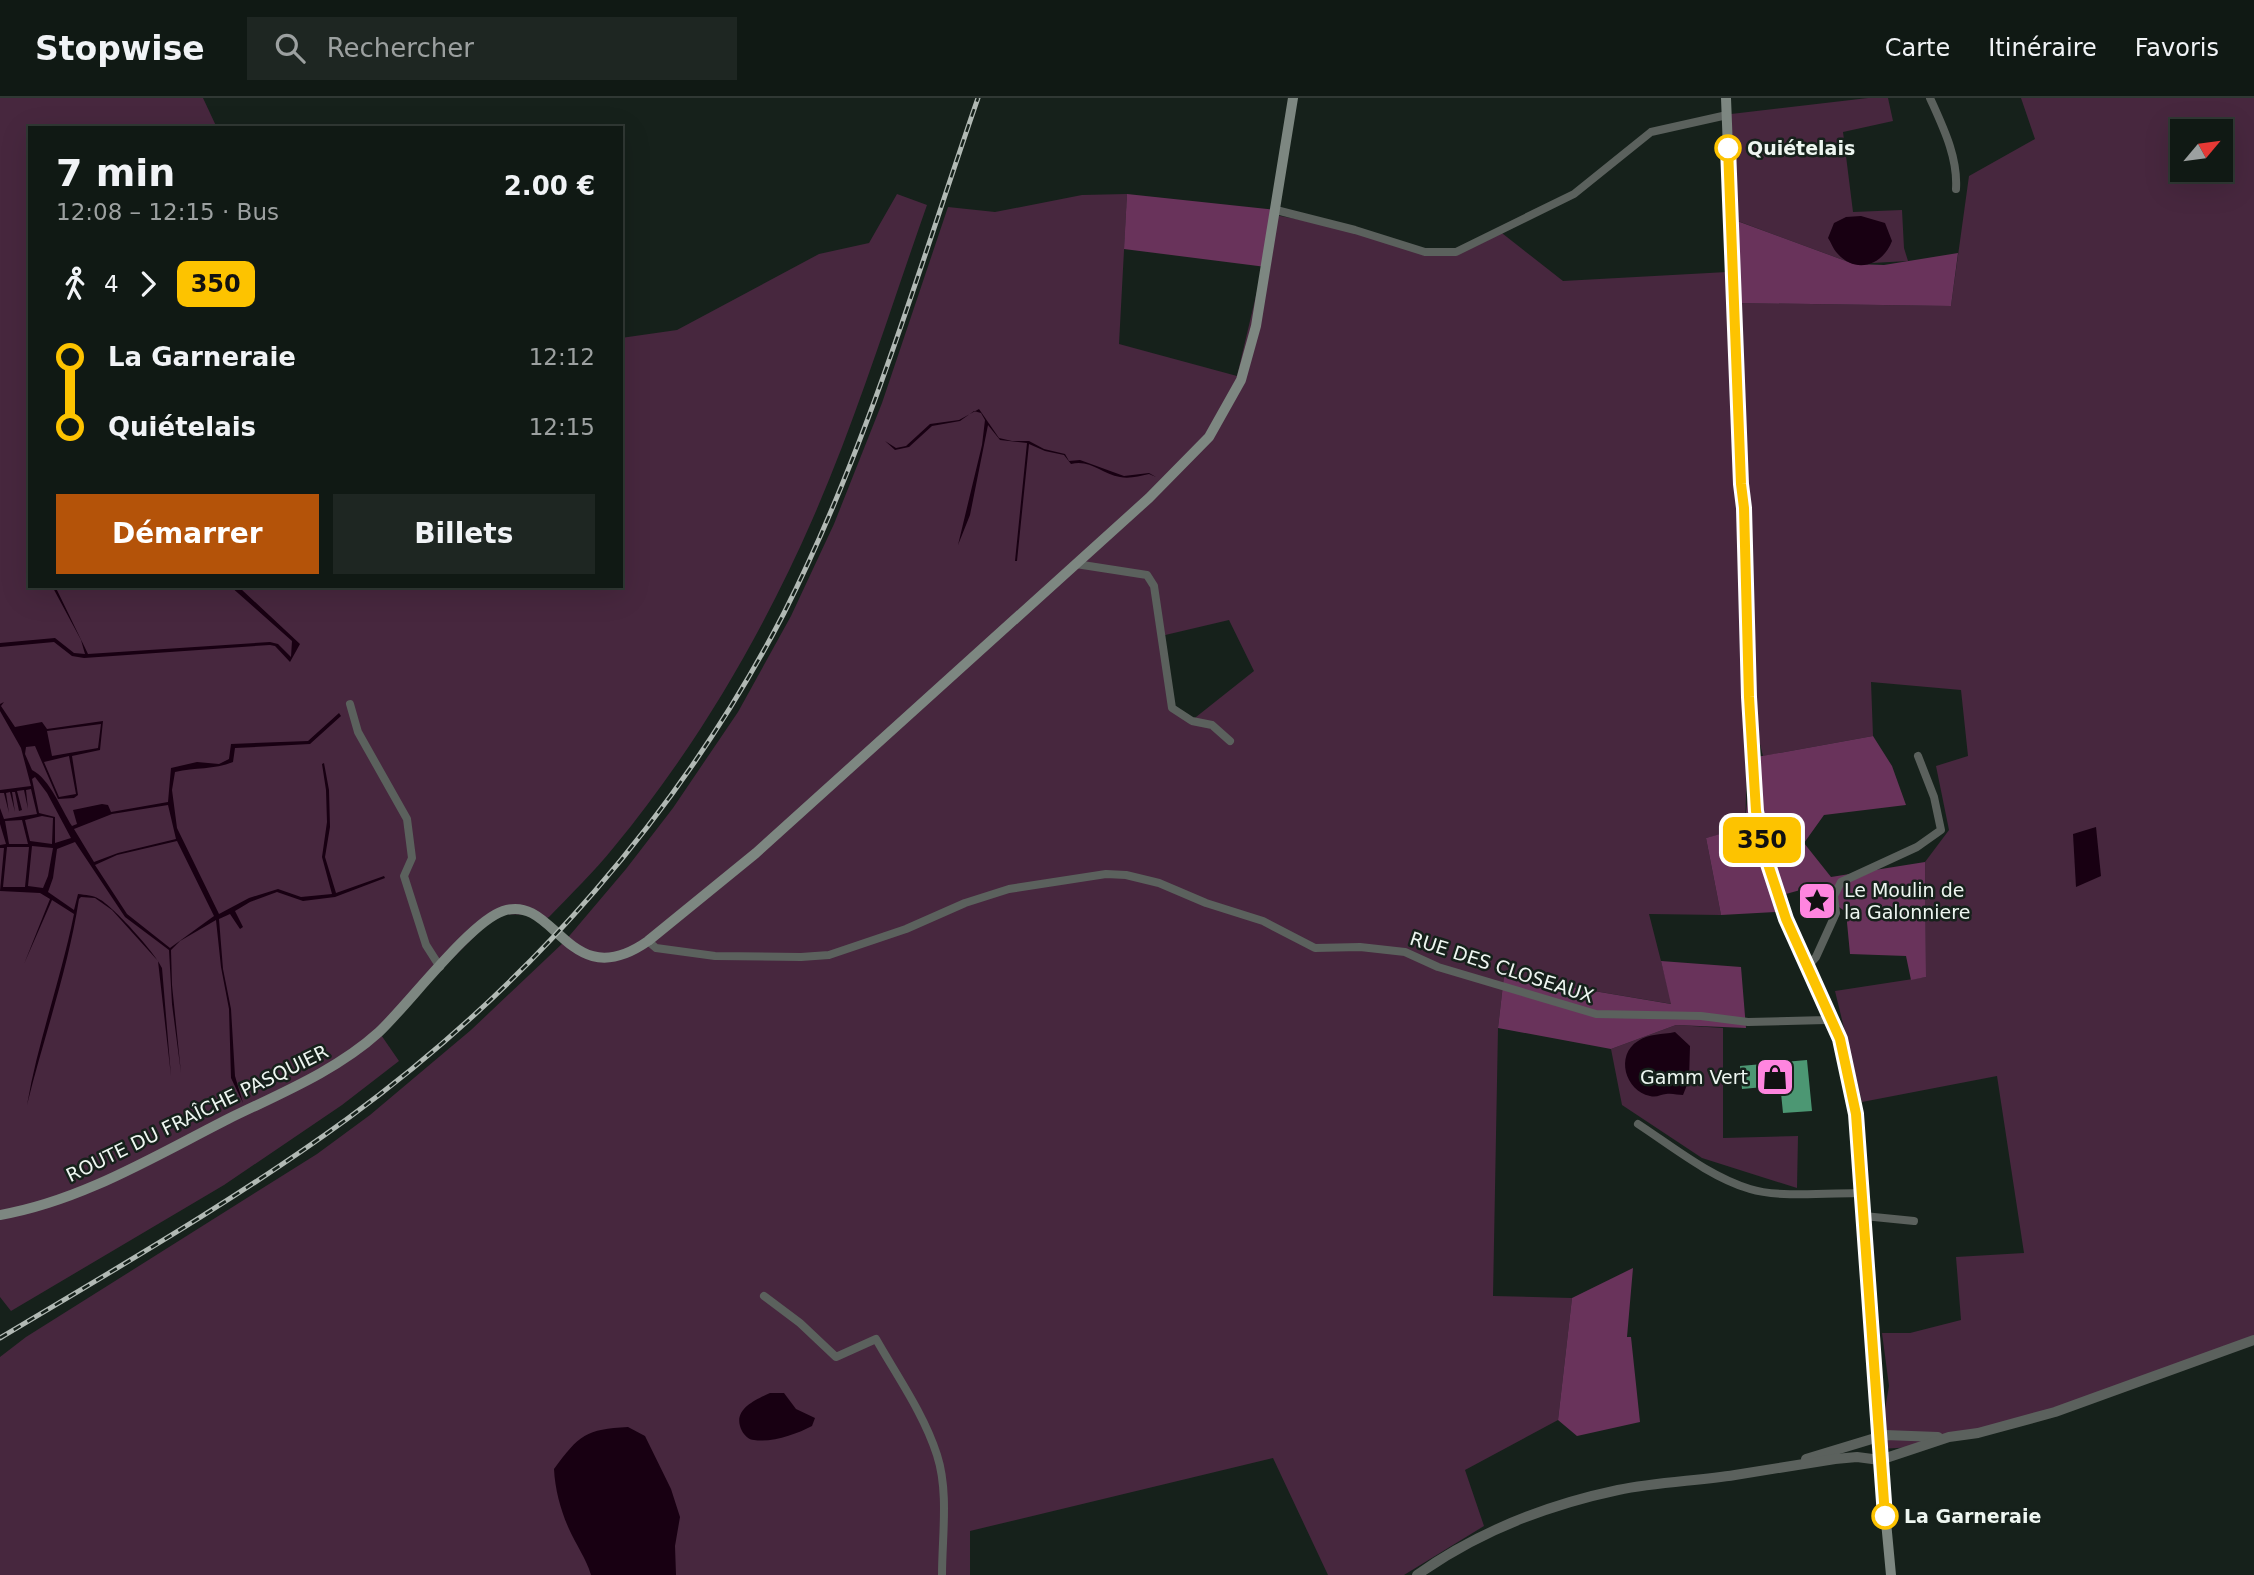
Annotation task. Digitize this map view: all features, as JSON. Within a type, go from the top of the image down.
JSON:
[{"type":"main road","name":"ROUTE DU FRAÎCHE PASQUIER","points":[[0,1215],[27,1210],[113,1177],[343,1060],[378,1033],[486,921],[504,911],[527,912],[583,953],[605,958],[629,953],[648,941],[756,853],[1076,564],[1165,482],[1209,437],[1241,380],[1256,326],[1293,98]]},
{"type":"main road","points":[[1726,98],[1744,508],[1751,758],[1756,811],[1774,887],[1832,1018],[1846,1059],[1856,1114],[1878,1436],[1891,1575]]},
{"type":"street","points":[[1930,98],[1947,138],[1957,172],[1956,189]]},
{"type":"street","points":[[1276,210],[1425,252],[1456,252],[1574,194],[1651,132],[1727,115]]},
{"type":"street","points":[[1076,564],[1147,575],[1154,586],[1172,708],[1192,721],[1212,725],[1230,741]]},
{"type":"street","points":[[350,704],[358,732],[407,820],[412,858],[404,876],[426,945],[440,967]]},
{"type":"street","points":[[1808,966],[1816,957],[1836,913],[1834,895],[1840,882],[1917,846],[1941,830],[1934,797],[1918,756]]},
{"type":"street","name":"RUE DES CLOSEAUX","points":[[648,941],[656,948],[715,956],[829,955],[1009,889],[1106,874],[1126,874],[1159,883],[1206,903],[1263,921],[1315,948],[1360,947],[1405,952],[1438,967],[1596,1014],[1680,1015],[1748,1022],[1832,1018]]},
{"type":"street","points":[[1638,1124],[1696,1163],[1748,1189],[1765,1192],[1862,1193]]},
{"type":"street","points":[[1864,1216],[1914,1221]]},
{"type":"street","points":[[764,1296],[800,1323],[836,1357],[876,1339],[922,1419],[938,1456],[942,1485],[942,1575]]},
{"type":"street","points":[[1787,1466],[1878,1436],[1949,1437],[1978,1433],[2057,1412],[2254,1340]]},
{"type":"street","points":[[1417,1575],[1437,1561],[1500,1528],[1559,1505],[1619,1490],[1787,1466],[1857,1457],[1880,1460],[1949,1437]]},
{"type":"shaded area","points":[[0,98],[203,98],[216,126],[28,126],[28,588],[623,588],[623,338],[677,330],[819,254],[869,243],[897,194],[927,205],[844,441],[813,518],[772,605],[699,731],[644,810],[606,856],[549,917],[543,920],[535,915],[497,914],[379,1032],[399,1061],[342,1105],[224,1185],[11,1311],[0,1297]]},
{"type":"shaded area","points":[[1888,98],[1893,121],[1843,132],[1853,212],[1902,210],[1904,248],[1908,261],[1854,264],[1735,220],[1731,114]]},
{"type":"shaded area","points":[[2021,98],[2254,98],[2254,1342],[2055,1412],[1916,1447],[1878,1449],[1889,1386],[1882,1333],[1910,1333],[1961,1320],[1956,1257],[2024,1253],[1997,1076],[1862,1102],[1835,991],[1926,977],[1925,862],[1949,830],[1936,766],[1968,756],[1961,690],[1871,682],[1873,736],[1763,756],[1749,701],[1745,828],[1706,838],[1721,915],[1649,914],[1672,1004],[1504,976],[1498,1028],[1493,1296],[1572,1298],[1558,1420],[1465,1470],[1484,1526],[1404,1575],[1328,1575],[1273,1458],[970,1531],[970,1575],[0,1575],[0,1357],[26,1337],[317,1154],[370,1115],[471,1030],[565,941],[626,869],[673,808],[738,712],[791,616],[834,524],[882,403],[948,207],[995,212],[1082,195],[1127,194],[1119,344],[1237,376],[1275,215],[1355,230],[1425,252],[1456,252],[1498,230],[1563,281],[1727,272],[1735,367],[1733,303],[1951,306],[1969,176],[2035,139]],"holes":[[[1229,620],[1254,671],[1191,721],[1172,708],[1161,636]]]},
{"type":"shaded area","points":[[1127,194],[1276,210],[1266,267],[1124,249]]},
{"type":"shaded area","points":[[1861,216],[1885,223],[1892,241],[1876,261],[1860,265],[1844,260],[1828,238],[1834,223],[1846,217]]},
{"type":"shaded area","points":[[1729,218],[1854,264],[1884,265],[1958,253],[1951,306],[1733,303]]},
{"type":"shaded area","points":[[979,409],[999,438],[1029,441],[1044,449],[1065,454],[1069,461],[1080,460],[1124,476],[1149,473],[1156,477],[1149,474],[1120,477],[1090,465],[1071,464],[1064,455],[1045,451],[1029,444],[1015,561],[1027,443],[1000,440],[988,425],[970,515],[958,545],[982,445],[985,420],[981,413],[975,411]]},
{"type":"shaded area","points":[[969,414],[960,421],[932,426],[909,447],[895,450],[885,441],[896,448],[906,446],[930,424],[959,420]]},
{"type":"shaded area","points":[[53,588],[56,588],[88,654],[270,642],[278,644],[291,657],[292,641],[232,588],[241,589],[300,644],[290,662],[275,646],[270,645],[84,658],[72,656],[54,642],[0,647],[0,643],[55,638],[74,653],[85,654],[81,640]]},
{"type":"shaded area","points":[[4,702],[1,706],[15,727],[42,722],[47,729],[103,721],[100,750],[72,756],[78,795],[74,798],[58,799],[35,746],[26,747],[25,754],[32,770],[50,787],[72,826],[77,824],[73,810],[102,804],[108,805],[111,812],[168,802],[171,768],[197,762],[219,764],[229,759],[231,744],[308,741],[339,713],[341,716],[310,744],[235,748],[233,762],[175,772],[172,790],[177,828],[219,914],[249,898],[278,889],[301,897],[332,894],[322,857],[327,822],[324,763],[329,790],[330,827],[325,857],[336,893],[384,876],[385,878],[335,897],[303,901],[277,892],[235,911],[243,927],[240,929],[230,914],[219,919],[223,969],[231,1009],[235,1076],[243,1103],[231,1078],[229,1009],[221,967],[216,920],[180,941],[171,950],[181,1073],[172,1004],[169,950],[125,917],[75,842],[57,849],[48,892],[74,910],[78,894],[89,895],[97,898],[105,903],[123,920],[158,961],[112,910],[95,898],[79,899],[62,977],[27,1105],[74,914],[52,900],[24,964],[50,899],[40,893],[0,891],[4,848],[0,848],[0,845],[6,844],[0,824],[0,808],[4,819],[37,814],[31,789],[26,790],[28,809],[24,790],[17,791],[22,810],[19,811],[15,792],[12,792],[15,812],[10,792],[6,793],[9,813],[4,793],[0,793],[0,790],[31,786],[21,748],[0,711],[0,704]],"holes":[[[101,724],[98,748],[52,756],[47,731]],[[69,756],[76,794],[59,797],[44,762]],[[35,777],[47,793],[71,838],[55,843],[55,817],[39,813],[32,779]],[[168,805],[176,839],[118,853],[94,862],[74,829],[112,814]],[[42,816],[53,818],[52,844],[30,841],[25,820]],[[22,820],[28,844],[9,844],[5,821]],[[177,841],[214,916],[170,948],[127,914],[95,865],[117,855]],[[32,846],[53,848],[43,888],[28,886]],[[7,847],[29,847],[25,887],[3,887]]]},
{"type":"shaded area","points":[[1873,736],[1892,766],[1906,805],[1824,815],[1804,843],[1831,877],[1925,862],[1926,977],[1911,980],[1906,956],[1850,954],[1846,912],[1811,887],[1786,894],[1791,911],[1721,915],[1706,838],[1745,827],[1751,758]]},
{"type":"shaded area","points":[[2096,827],[2101,876],[2076,887],[2073,834]]},
{"type":"shaded area","points":[[158,961],[162,968],[171,1076]]},
{"type":"shaded area","points":[[1661,961],[1741,967],[1746,1028],[1676,1025],[1611,1049],[1498,1028],[1504,976],[1671,1004]]},
{"type":"shaded area","points":[[1676,1025],[1723,1028],[1723,1138],[1798,1136],[1797,1188],[1702,1158],[1622,1105],[1611,1049]]},
{"type":"shaded area","points":[[1675,1032],[1690,1046],[1689,1080],[1683,1095],[1652,1096],[1641,1093],[1629,1080],[1626,1072],[1625,1063],[1631,1047],[1642,1038]]},
{"type":"shaded area","points":[[1633,1268],[1627,1337],[1631,1337],[1640,1422],[1577,1436],[1558,1420],[1572,1298]]},
{"type":"shaded area","points":[[770,1393],[784,1393],[796,1409],[815,1418],[812,1426],[776,1439],[761,1441],[747,1437],[739,1424],[742,1412]]},
{"type":"shaded area","points":[[628,1427],[645,1436],[671,1489],[680,1517],[675,1546],[676,1575],[591,1575],[561,1508],[554,1469],[570,1448],[593,1432]]},
{"type":"building","name":"Gamm Vert","points":[[1807,1060],[1812,1111],[1783,1113],[1781,1093],[1765,1095],[1764,1087],[1742,1089],[1740,1066]]},
{"type":"railway","points":[[0,1338],[263,1177],[347,1119],[414,1068],[538,953],[595,891],[648,826],[698,757],[743,686],[784,613],[814,551],[890,359],[978,98]]},
{"type":"bus line","name":"350","points":[[1728,148],[1744,508],[1751,758],[1756,811],[1774,887],[1832,1018],[1846,1059],[1856,1114],[1885,1516]]},
{"type":"place","name":"Quiételais","points":[[1728,148]]},
{"type":"place","name":"Le Moulin de la Galonniere","points":[[1817,901]]},
{"type":"place","name":"Gamm Vert","points":[[1775,1077]]},
{"type":"place","name":"La Garneraie","points":[[1885,1516]]}]
